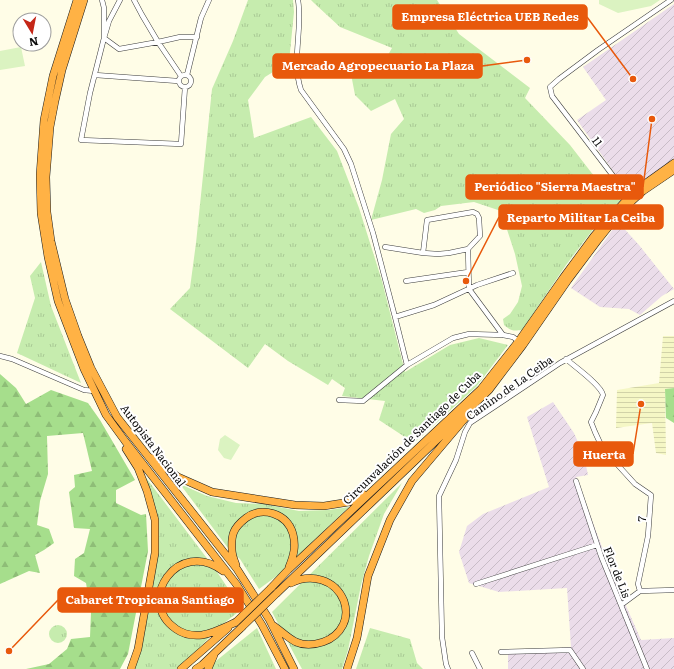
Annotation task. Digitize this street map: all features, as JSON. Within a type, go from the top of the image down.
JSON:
[{"type":"highway","name":"Autopista Nacional","points":[[77,0],[54,76],[44,120],[40,175],[41,213],[48,257],[58,301],[81,363],[106,414],[125,441],[237,585],[272,642],[285,669]]},
{"type":"highway","name":"Autopista Nacional","points":[[84,0],[62,70],[55,101],[50,127],[46,177],[47,212],[51,241],[65,298],[91,368],[117,417],[237,569],[271,624],[294,669]]},
{"type":"highway","points":[[630,199],[639,188],[674,163]]},
{"type":"highway","points":[[630,199],[643,192],[674,170]]},
{"type":"highway","name":"Circunvalación de Santiago de Cuba","points":[[196,669],[278,593],[489,390],[563,278],[594,236],[630,199]]},
{"type":"highway","name":"Circunvalación de Santiago de Cuba","points":[[181,669],[236,622],[288,570],[481,388],[521,343]]},
{"type":"highway","points":[[347,669],[357,638],[368,576],[390,520],[412,481],[489,390]]},
{"type":"highway","points":[[106,414],[138,468],[147,491],[155,520],[155,553],[138,649],[131,669]]},
{"type":"highway","points":[[142,449],[178,477],[212,492],[295,505],[324,506],[349,502],[358,498],[399,466]]},
{"type":"highway","points":[[237,569],[232,552],[234,530],[249,515],[259,512],[267,512],[276,514],[284,519],[292,533],[294,556],[288,570]]},
{"type":"highway","points":[[236,622],[216,631],[202,635],[189,635],[180,632],[171,626],[164,617],[160,598],[162,584],[166,577],[182,564],[193,562],[205,562],[218,567],[237,585]]},
{"type":"highway","points":[[271,624],[296,642],[309,645],[325,642],[335,636],[341,629],[346,618],[346,607],[340,593],[336,588],[327,582],[315,578],[298,580],[285,586]]},
{"type":"highway","points":[[272,642],[279,669]]},
{"type":"highway","points":[[208,669],[216,651]]},
{"type":"street","points":[[102,0],[104,8],[104,38]]},
{"type":"street","points":[[120,0],[109,21],[104,38],[90,93],[81,140],[181,144],[185,87]]},
{"type":"street","points":[[134,0],[158,42],[181,76]]},
{"type":"street","points":[[187,75],[201,18],[209,0]]},
{"type":"street","points":[[298,0],[300,11],[296,62],[298,80],[301,90],[344,149],[351,164],[373,233],[407,365]]},
{"type":"street","name":"11","points":[[630,199],[552,96],[550,87],[598,50],[670,0]]},
{"type":"street","points":[[104,38],[120,49],[180,37],[197,37]]},
{"type":"street","points":[[95,75],[178,81],[180,85],[185,87]]},
{"type":"street","points":[[178,81],[181,76],[187,75]]},
{"type":"street","points":[[185,87],[189,86],[191,82],[187,75]]},
{"type":"street","points":[[385,247],[423,253],[449,253],[468,249],[480,236],[479,218],[477,214],[472,212],[427,220],[423,253]]},
{"type":"street","points":[[468,249],[469,289],[503,335]]},
{"type":"street","points":[[406,281],[468,272]]},
{"type":"street","points":[[395,317],[434,305],[477,285],[513,273]]},
{"type":"street","name":"Camino de La Ceiba","points":[[448,669],[442,637],[439,496],[456,460],[465,432],[470,423],[566,359],[674,301]]},
{"type":"street","points":[[339,400],[363,401],[407,365],[453,338],[470,334],[503,335],[513,338],[521,343]]},
{"type":"street","points":[[0,356],[12,359],[84,390],[94,391]]},
{"type":"street","name":"7","points":[[566,359],[602,390],[603,395],[591,424],[607,458],[615,462],[635,484],[651,495],[648,536],[638,584],[640,591]]},
{"type":"street","points":[[465,419],[465,432]]},
{"type":"street","name":"Flor de Lis","points":[[576,481],[597,544],[647,669]]},
{"type":"street","points":[[476,584],[597,544]]},
{"type":"street","points":[[621,605],[640,591],[674,590]]},
{"type":"street","points":[[501,652],[570,650],[583,669]]},
{"type":"street","points":[[472,653],[480,669]]},
{"type":"shaded area","points":[[674,4],[674,160],[628,192],[577,120],[606,100],[583,67]]},
{"type":"shaded area","points":[[618,222],[639,245],[674,289],[662,296],[640,315],[629,309],[600,307],[571,288]]},
{"type":"shaded area","points":[[553,402],[574,433],[584,456],[588,475],[576,477],[612,574],[641,640],[674,638],[674,669],[508,669],[508,652],[571,647],[567,588],[499,592],[469,583],[459,552],[467,526],[483,514],[549,487],[527,417]]},
{"type":"green space","points":[[248,0],[293,0],[294,12],[289,62],[265,77],[248,100],[254,138],[311,117],[337,151],[359,208],[382,281],[405,372],[450,345],[479,338],[508,345],[476,387],[414,443],[379,420],[385,401],[342,396],[345,388],[332,379],[328,385],[288,361],[265,344],[248,368],[170,309],[190,288],[212,89],[233,41]]},
{"type":"green space","points":[[311,0],[437,0],[459,34],[530,88],[525,98],[570,145],[601,185],[622,194],[622,199],[598,223],[566,265],[522,330],[512,330],[504,325],[503,319],[510,314],[518,302],[522,286],[515,254],[501,211],[474,202],[441,206],[435,210],[424,213],[416,209],[371,220],[382,180],[391,134],[404,119],[395,99],[371,111],[355,95],[351,74],[384,62],[392,48],[340,27]]},
{"type":"green space","points":[[599,0],[660,0],[651,6],[618,13],[599,4]]},
{"type":"green space","points":[[12,49],[12,52],[22,52],[25,66],[0,70],[0,51]]},
{"type":"green space","points":[[41,262],[51,306],[81,383],[17,353],[35,298],[30,276]]},
{"type":"green space","points":[[663,336],[674,336],[674,388],[665,389],[666,455],[656,453],[652,423],[616,428],[617,390],[659,383]]},
{"type":"green space","points":[[0,374],[16,388],[26,404],[51,390],[88,403],[100,420],[135,480],[116,490],[116,503],[141,515],[146,514],[148,551],[128,654],[120,669],[26,669],[49,664],[67,649],[71,639],[90,637],[91,613],[86,583],[74,576],[75,559],[84,553],[90,529],[74,528],[69,492],[75,487],[74,475],[92,471],[83,433],[47,436],[48,474],[40,501],[37,525],[49,529],[54,543],[35,555],[40,573],[29,571],[0,584]]},
{"type":"green space","points":[[674,388],[674,423],[666,418],[665,389]]},
{"type":"green space","points":[[225,435],[240,445],[231,460],[224,458],[218,450],[220,439]]},
{"type":"green space","points":[[144,475],[215,569],[242,609],[218,628],[192,656],[176,669],[134,669],[139,658],[158,552],[158,519]]},
{"type":"green space","points":[[402,483],[384,514],[369,556],[361,585],[348,650],[342,669],[302,669],[272,612]]},
{"type":"green space","points":[[180,484],[207,496],[236,503],[264,504],[299,511],[329,510],[349,507],[288,565],[285,570],[259,589],[240,559],[228,548]]},
{"type":"green space","points":[[58,625],[64,628],[67,634],[64,640],[58,643],[52,640],[49,634],[52,628]]},
{"type":"green space","points":[[257,628],[276,669],[206,669]]},
{"type":"green space","points":[[370,628],[410,639],[417,663],[423,669],[356,669]]},
{"type":"place","name":"Mercado Agropecuario La Plaza","points":[[527,60]]},
{"type":"place","name":"Empresa Eléctrica UEB Redes","points":[[633,79]]},
{"type":"place","name":"Periódico \"Sierra Maestra\"","points":[[652,119]]},
{"type":"place","name":"Reparto Militar La Ceiba","points":[[466,281]]},
{"type":"place","name":"Huerta","points":[[641,404]]},
{"type":"place","name":"Cabaret Tropicana Santiago","points":[[9,651]]}]
